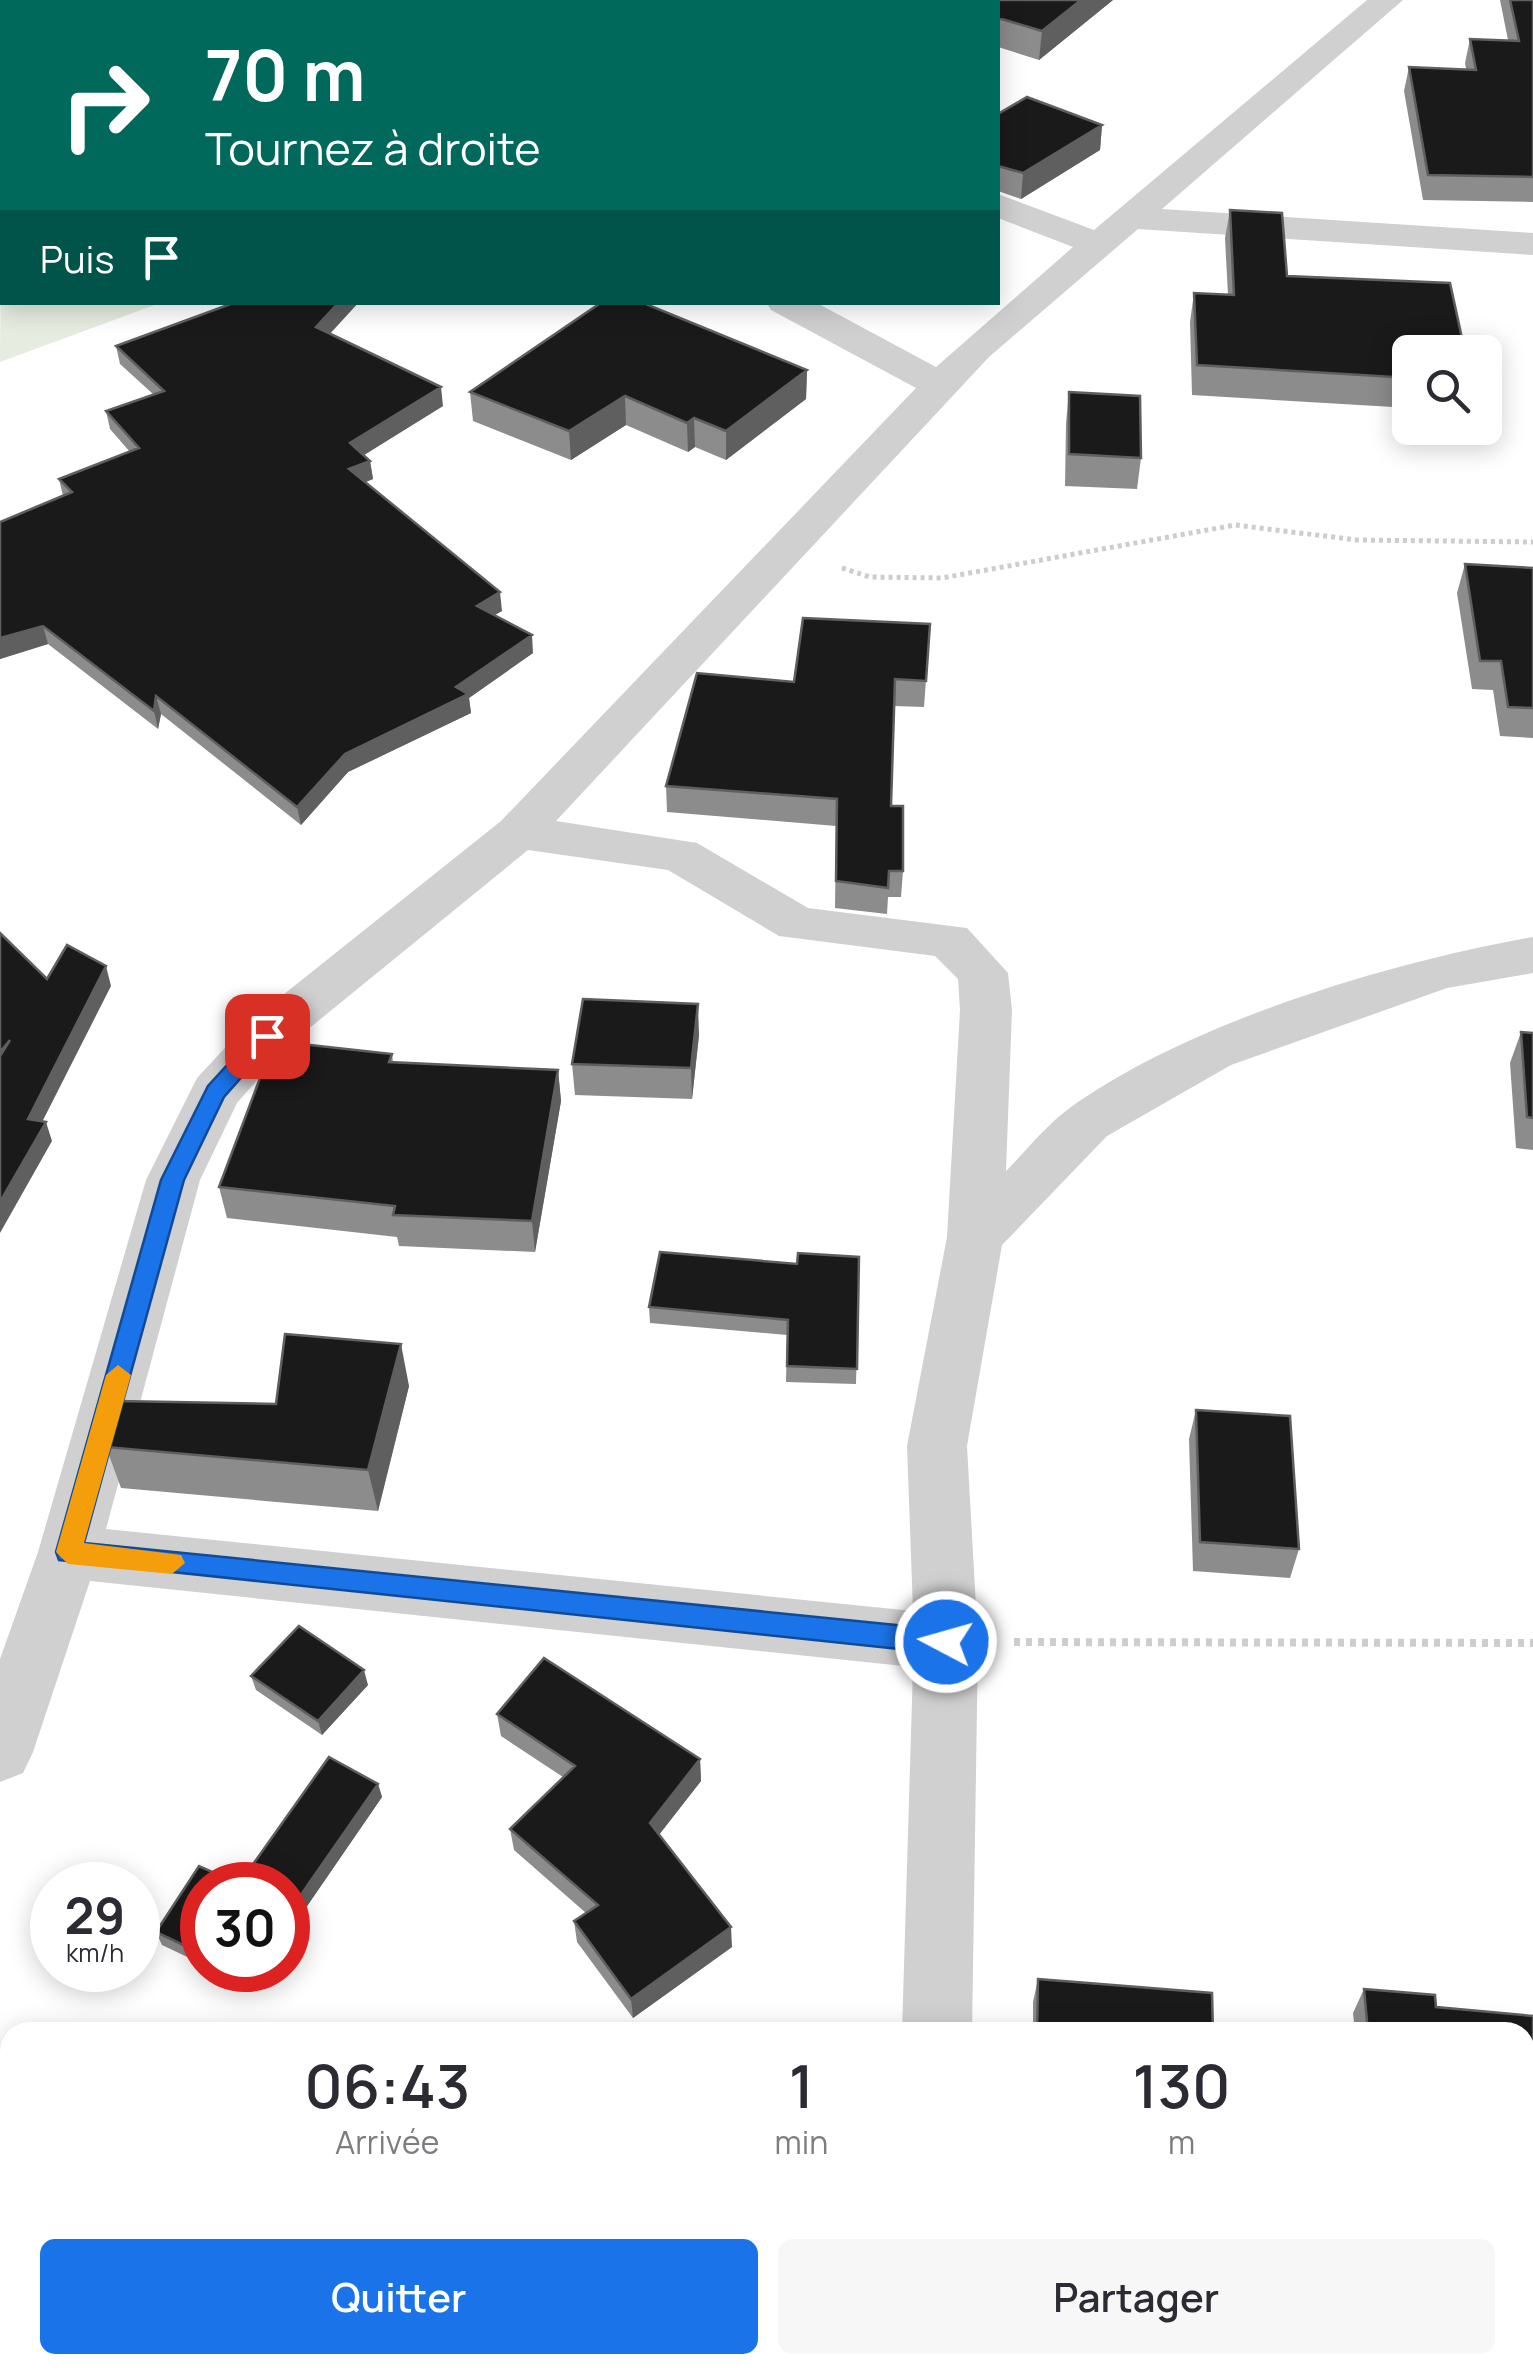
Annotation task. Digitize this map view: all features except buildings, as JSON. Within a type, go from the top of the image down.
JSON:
[{"type":"street","points":[[0,1752],[68,1552],[173,1180],[216,1092],[267,1036],[518,832],[976,349],[1387,0]]},
{"type":"street","points":[[1000,206],[1116,232],[1533,244]]},
{"type":"street","points":[[791,305],[941,385]]},
{"type":"street","points":[[518,832],[680,856],[797,924],[949,940],[983,972],[986,1010],[975,1237],[938,1446],[946,1642],[937,2022]]},
{"type":"street","points":[[975,1237],[1088,1122],[1212,1051],[1441,971],[1533,956]]},
{"type":"street","points":[[68,1552],[946,1642]]},
{"type":"path","points":[[785,550],[870,577],[942,578],[1236,524],[1357,540],[1533,542]]},
{"type":"path","points":[[946,1642],[1533,1643]]},
{"type":"shaded area","points":[[0,305],[155,305],[0,362]]},
{"type":"slow traffic","points":[[118,1375],[68,1552],[172,1563]]},
{"type":"route","points":[[267,1036],[216,1092],[173,1180],[68,1552],[946,1642]]}]
